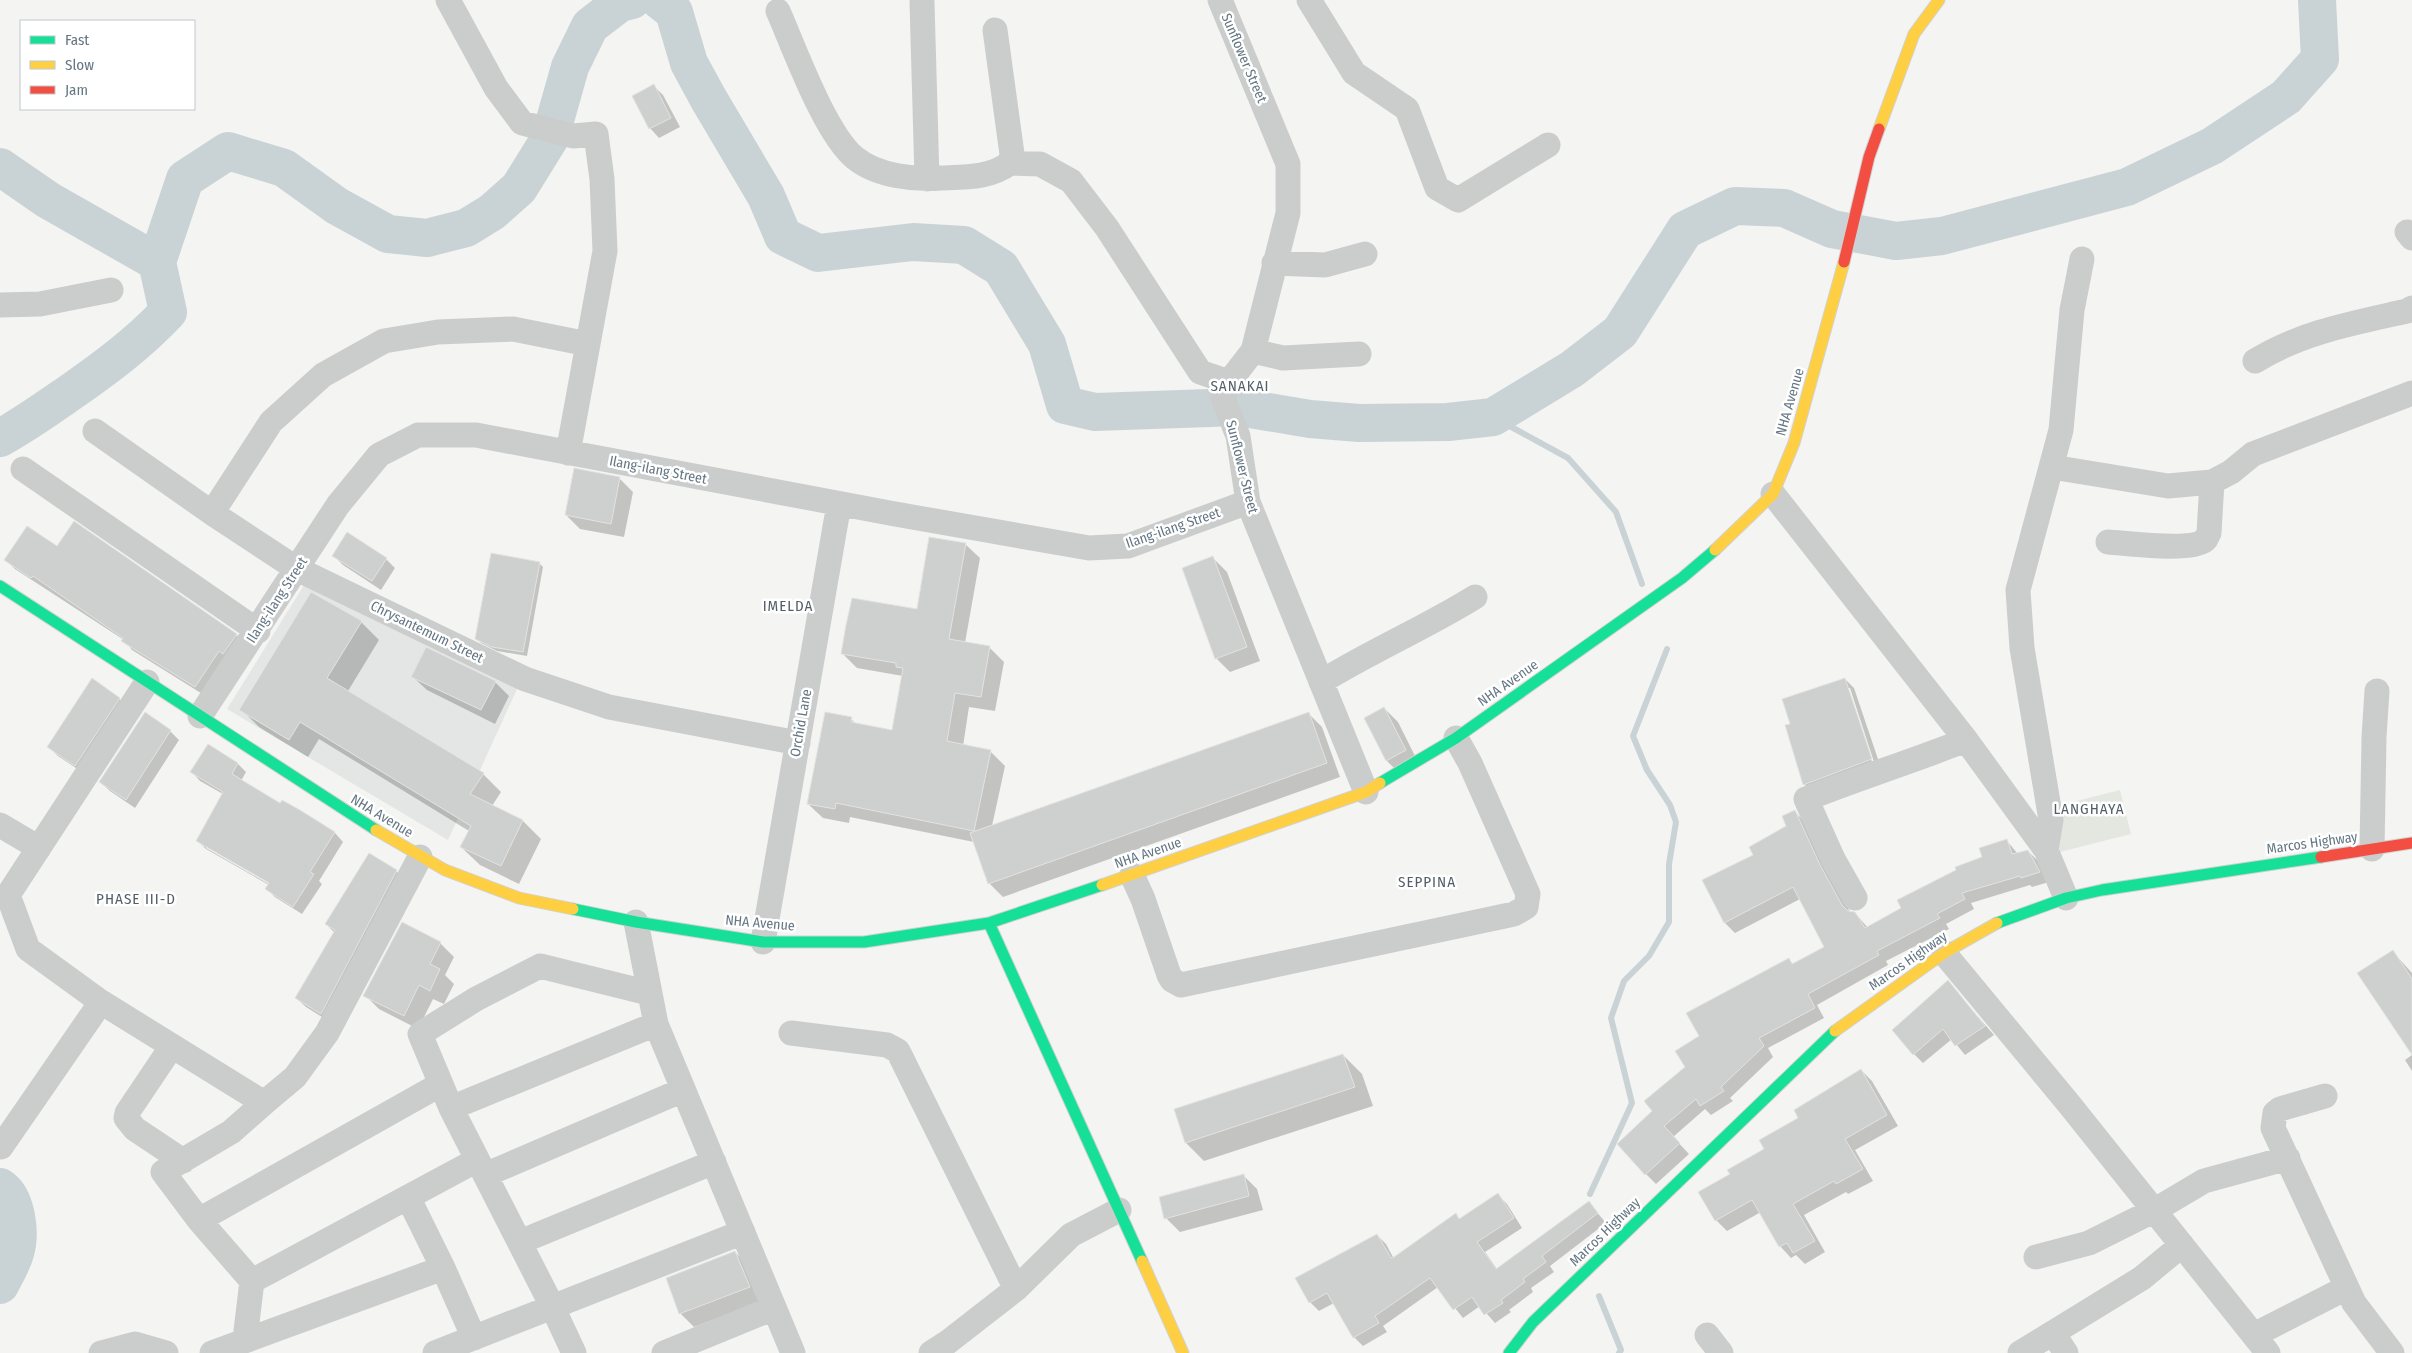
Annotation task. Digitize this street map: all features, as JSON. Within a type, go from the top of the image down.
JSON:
[{"type":"street","points":[[448,0],[496,88],[522,123],[573,136],[596,134],[602,179],[605,251],[568,453]]},
{"type":"street","name":"Sunflower Street","points":[[1220,0],[1288,164],[1288,213],[1253,351],[1226,390],[1238,436],[1248,502],[1366,792]]},
{"type":"street","points":[[1309,0],[1354,73],[1407,108],[1437,188],[1458,200],[1548,145]]},
{"type":"street","name":"NHA Avenue","points":[[0,586],[316,794],[420,857],[445,870],[519,898],[636,922],[763,942],[864,942],[989,923],[1132,875],[1366,792],[1456,738],[1682,578],[1734,534],[1773,494],[1794,443],[1839,286],[1869,157],[1914,34],[1939,0]]},
{"type":"street","points":[[922,2],[927,179]]},
{"type":"street","points":[[778,11],[828,122],[853,157],[882,172],[927,179],[979,176],[999,171],[1010,163],[1040,164],[1071,181],[1107,228],[1200,372],[1226,390]]},
{"type":"street","points":[[995,30],[1012,154],[1010,163]]},
{"type":"street","points":[[1274,263],[1325,265],[1365,254]]},
{"type":"street","points":[[2046,850],[2050,820],[2022,648],[2018,590],[2061,430],[2072,310],[2082,259]]},
{"type":"street","points":[[0,305],[40,304],[111,290]]},
{"type":"street","points":[[2255,360],[2279,346],[2316,332],[2407,311],[2412,308]]},
{"type":"street","points":[[212,513],[271,422],[323,376],[384,341],[438,332],[512,329],[588,344]]},
{"type":"street","points":[[1253,351],[1283,358],[1359,354]]},
{"type":"street","points":[[2052,467],[2168,486],[2212,482],[2231,472],[2253,454],[2412,393]]},
{"type":"street","name":"Chrysantemum Street","points":[[95,431],[212,513],[297,569],[525,679],[609,707],[798,743]]},
{"type":"street","name":"Ilang-ilang Street","points":[[200,716],[258,631],[338,505],[379,455],[418,436],[476,435],[839,504],[1089,548],[1128,546],[1248,502]]},
{"type":"street","points":[[23,469],[258,631]]},
{"type":"street","points":[[2108,542],[2174,546],[2191,545],[2204,540],[2209,534],[2212,482]]},
{"type":"street","points":[[1773,494],[1966,740],[2046,850],[2066,898]]},
{"type":"street","name":"Orchid Lane","points":[[763,942],[839,504]]},
{"type":"street","points":[[1322,682],[1345,667],[1431,624],[1475,597]]},
{"type":"street","points":[[147,682],[8,895],[28,950],[101,1002],[264,1103]]},
{"type":"street","points":[[2372,849],[2374,737],[2377,691]]},
{"type":"street","points":[[1132,875],[1143,899],[1169,975],[1172,980],[1182,985],[1514,914],[1526,907],[1528,894],[1470,763],[1456,738]]},
{"type":"street","points":[[1855,898],[1833,860],[1806,799],[1865,775],[1918,759],[1966,740]]},
{"type":"street","points":[[0,825],[39,848]]},
{"type":"street","name":"Marcos Highway","points":[[1509,1353],[1533,1322],[1831,1034],[1944,953],[1994,924],[2066,898],[2102,890],[2412,843]]},
{"type":"street","points":[[245,1340],[252,1281],[199,1220],[163,1172],[231,1132],[294,1077],[327,1033],[420,857]]},
{"type":"street","points":[[636,922],[656,1024],[793,1353]]},
{"type":"street","points":[[989,923],[1183,1353]]},
{"type":"street","points":[[1944,953],[2155,1210],[2261,1344],[2346,1288]]},
{"type":"street","points":[[574,1353],[554,1308],[451,1108],[420,1034],[476,999],[540,966],[649,993]]},
{"type":"street","points":[[1,1147],[101,1002]]},
{"type":"street","points":[[451,1108],[656,1024]]},
{"type":"street","points":[[791,1033],[887,1045],[898,1051],[1016,1289]]},
{"type":"street","points":[[172,1046],[127,1113],[126,1118],[136,1129],[183,1161]]},
{"type":"street","points":[[199,1220],[441,1084]]},
{"type":"street","points":[[252,1281],[408,1197],[683,1090]]},
{"type":"street","points":[[2325,1096],[2275,1113],[2273,1128],[2346,1288],[2354,1303],[2392,1353]]},
{"type":"street","points":[[2036,1256],[2089,1243],[2155,1210],[2204,1181],[2288,1158]]},
{"type":"street","points":[[520,1242],[714,1162]]},
{"type":"street","points":[[408,1197],[443,1268],[474,1338]]},
{"type":"street","points":[[931,1353],[1016,1289],[1070,1235],[1119,1210]]},
{"type":"street","points":[[435,1353],[554,1308],[743,1232]]},
{"type":"street","points":[[2020,1353],[2059,1343],[2182,1245]]},
{"type":"street","points":[[212,1353],[443,1268]]},
{"type":"street","points":[[664,1353],[774,1308]]},
{"type":"street","name":"Marcos Highway","points":[[1496,1348],[1533,1322]]},
{"type":"street","points":[[101,1353],[135,1344],[166,1353]]},
{"type":"street","points":[[2406,1353],[2412,1349]]},
{"type":"shaded area","points":[[306,582],[518,687],[448,840],[227,709]]},
{"type":"shaded area","points":[[2120,790],[2131,834],[2060,852],[2049,808]]},
{"type":"building","points":[[654,84],[671,118],[649,129],[632,96]]},
{"type":"building","points":[[574,468],[620,477],[611,524],[565,515]]},
{"type":"building","points":[[74,521],[237,634],[223,654],[219,651],[195,687],[121,641],[123,638],[33,576],[31,578],[4,560],[27,526],[57,546]]},
{"type":"building","points":[[347,532],[387,558],[372,581],[332,556]]},
{"type":"building","points":[[929,537],[966,543],[949,639],[990,646],[981,697],[955,693],[947,741],[991,750],[974,831],[836,803],[835,809],[807,804],[825,712],[852,717],[851,722],[892,730],[903,668],[896,667],[896,663],[841,654],[846,625],[852,598],[917,609]]},
{"type":"building","points":[[491,553],[540,562],[523,652],[492,647],[475,639]]},
{"type":"building","points":[[1213,556],[1247,647],[1215,659],[1182,568]]},
{"type":"building","points":[[311,592],[362,621],[327,678],[484,773],[470,794],[523,820],[501,866],[460,847],[471,826],[300,722],[289,740],[239,710]]},
{"type":"building","points":[[426,647],[496,681],[481,710],[411,677]]},
{"type":"building","points":[[92,678],[120,698],[75,766],[47,747]]},
{"type":"building","points":[[1845,678],[1872,759],[1803,785],[1785,725],[1790,724],[1782,699]]},
{"type":"building","points":[[1384,707],[1406,750],[1386,761],[1364,718]]},
{"type":"building","points":[[145,712],[171,730],[126,800],[99,782]]},
{"type":"building","points":[[1309,712],[1327,763],[988,884],[970,833]]},
{"type":"building","points":[[208,744],[238,763],[232,774],[280,803],[282,800],[300,810],[335,832],[310,872],[314,874],[293,907],[265,889],[269,883],[196,841],[223,792],[190,772]]},
{"type":"building","points":[[1795,810],[1820,865],[1842,905],[1848,911],[1855,912],[1865,928],[1901,908],[1897,900],[1956,870],[1955,867],[1982,857],[1979,848],[2007,839],[2012,854],[2028,850],[2040,872],[1962,893],[1965,899],[1937,914],[1940,918],[1877,951],[1879,955],[1808,994],[1815,1008],[1759,1038],[1764,1046],[1721,1087],[1724,1091],[1700,1106],[1696,1099],[1664,1126],[1680,1143],[1645,1175],[1617,1144],[1652,1111],[1644,1101],[1685,1067],[1675,1051],[1699,1036],[1686,1013],[1789,958],[1792,964],[1824,947],[1793,887],[1724,923],[1702,880],[1753,855],[1749,847],[1786,826],[1782,816]]},
{"type":"building","points":[[369,853],[397,870],[321,1014],[295,998],[335,930],[325,924]]},
{"type":"building","points":[[402,922],[441,942],[430,964],[440,969],[430,991],[419,985],[404,1016],[363,996]]},
{"type":"building","points":[[2393,950],[2412,979],[2412,1055],[2357,973]]},
{"type":"building","points":[[1948,980],[1985,1026],[1955,1046],[1943,1029],[1913,1055],[1892,1030]]},
{"type":"building","points":[[1343,1054],[1355,1087],[1185,1143],[1174,1109]]},
{"type":"building","points":[[1861,1069],[1887,1115],[1845,1139],[1863,1169],[1836,1184],[1834,1181],[1793,1204],[1815,1241],[1793,1253],[1787,1243],[1779,1247],[1752,1200],[1715,1221],[1698,1192],[1730,1174],[1727,1170],[1764,1149],[1759,1140],[1798,1118],[1794,1110]]},
{"type":"building","points":[[1244,1174],[1249,1196],[1164,1219],[1159,1197]]},
{"type":"building","points":[[1498,1193],[1514,1218],[1477,1242],[1496,1269],[1589,1201],[1598,1213],[1542,1256],[1546,1262],[1523,1279],[1525,1282],[1501,1300],[1503,1303],[1484,1315],[1472,1297],[1453,1310],[1430,1278],[1375,1316],[1379,1323],[1353,1338],[1327,1293],[1309,1303],[1295,1278],[1377,1234],[1391,1258],[1394,1257],[1456,1213],[1459,1219]]},
{"type":"building","points":[[735,1251],[750,1287],[679,1314],[666,1278]]},
{"type":"waterway","points":[[0,438],[43,412],[108,366],[145,335],[168,312],[157,262],[185,179],[228,151],[284,168],[337,206],[388,234],[427,238],[466,228],[492,212],[519,188],[550,138],[570,67],[590,26],[620,3],[632,0]]},
{"type":"waterway","points":[[659,0],[674,12],[689,63],[766,196],[783,236],[818,253],[913,242],[964,245],[1001,268],[1047,344],[1065,405],[1095,412],[1238,407],[1310,419],[1359,423],[1448,422],[1493,417],[1572,369],[1620,332],[1685,230],[1735,206],[1784,208],[1832,229],[1896,241],[1942,236],[2127,187],[2212,146],[2286,97],[2320,59],[2317,0]]},
{"type":"waterway","points":[[0,167],[48,200],[157,262]]},
{"type":"waterway","points":[[1493,417],[1568,458],[1616,512],[1642,584]]},
{"type":"waterway","points":[[1590,1194],[1632,1103],[1611,1018],[1624,981],[1649,956],[1669,922],[1669,864],[1676,822],[1670,805],[1647,770],[1633,736],[1667,649]]},
{"type":"waterway","points":[[0,1187],[6,1192],[14,1208],[18,1236],[14,1257],[0,1285]]},
{"type":"waterway","points":[[1599,1296],[1621,1350],[1619,1353]]},
{"type":"traffic: fast","points":[[1380,783],[1456,738],[1682,578],[1715,550]]},
{"type":"traffic: fast","points":[[0,586],[376,830]]},
{"type":"traffic: fast","points":[[1997,923],[2066,898],[2102,890],[2321,857]]},
{"type":"traffic: fast","points":[[573,909],[636,922],[763,942],[864,942],[989,923],[1102,885]]},
{"type":"traffic: fast","points":[[989,923],[1142,1261]]},
{"type":"traffic: fast","points":[[1509,1353],[1533,1322],[1835,1031]]},
{"type":"traffic: slow","points":[[1879,129],[1914,34],[1939,0]]},
{"type":"traffic: slow","points":[[1715,550],[1773,494],[1794,443],[1844,262]]},
{"type":"traffic: slow","points":[[1102,885],[1366,792],[1380,783]]},
{"type":"traffic: slow","points":[[376,830],[445,870],[519,898],[573,909]]},
{"type":"traffic: slow","points":[[1835,1031],[1944,953],[1997,923]]},
{"type":"traffic: slow","points":[[1142,1261],[1183,1353]]},
{"type":"traffic: jam","points":[[1844,262],[1869,157],[1879,129]]},
{"type":"traffic: jam","points":[[2321,857],[2412,843]]},
{"type":"district","name":"SANAKAI","points":[[1240,386]]},
{"type":"district","name":"IMELDA","points":[[788,606]]},
{"type":"district","name":"LANGHAYA","points":[[2089,809]]},
{"type":"district","name":"SEPPINA","points":[[1427,882]]},
{"type":"district","name":"PHASE III-D","points":[[136,899]]}]
